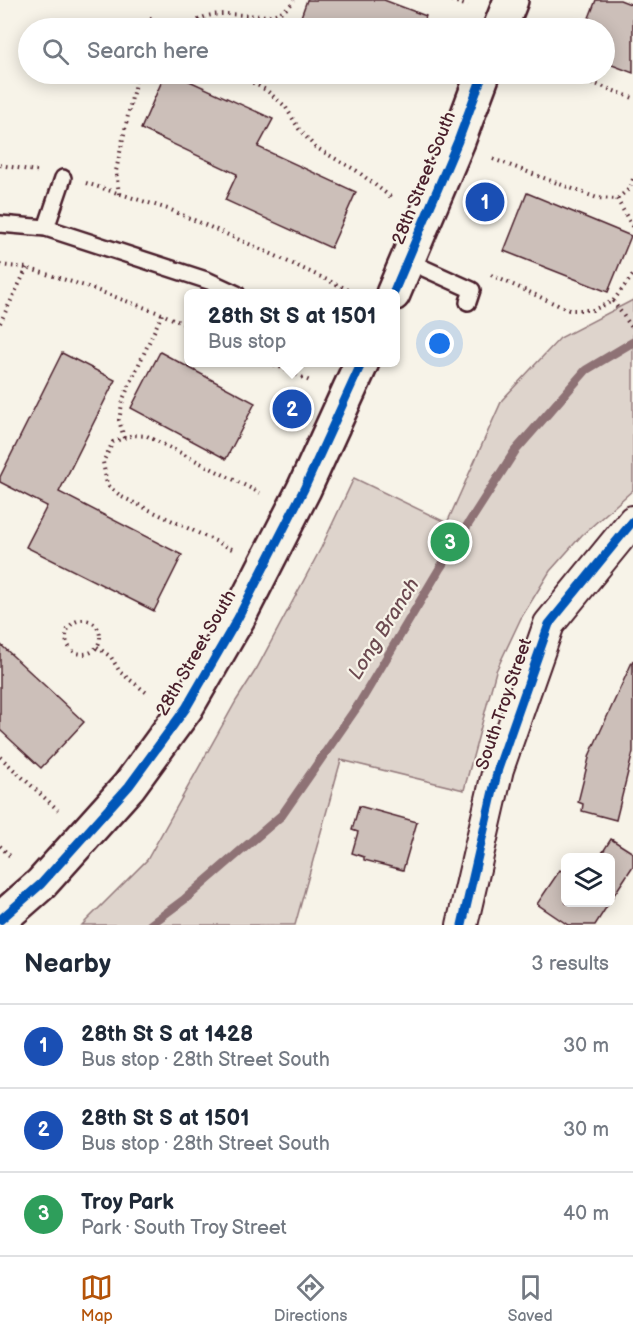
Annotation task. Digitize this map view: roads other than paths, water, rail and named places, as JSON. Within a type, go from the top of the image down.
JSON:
[{"type":"street","points":[[504,18],[511,0]]},
{"type":"street","name":"28th Street South","points":[[395,289],[458,141],[479,84]]},
{"type":"street","name":"28th Street South","points":[[0,920],[41,884],[129,786],[186,708],[238,618],[299,499],[360,367]]},
{"type":"street","name":"South Troy Street","points":[[462,925],[498,769],[549,624],[633,521]]},
{"type":"lane","points":[[46,228],[63,177]]},
{"type":"lane","points":[[0,224],[46,228],[209,281],[226,289]]},
{"type":"lane","points":[[408,261],[472,290],[468,302]]},
{"type":"waterway","name":"Long Branch","points":[[150,925],[185,899],[282,815],[359,704],[440,568],[515,451],[586,370],[633,342]]},
{"type":"place","name":"28th St S at 1428","points":[[485,202]]},
{"type":"place","name":"28th St S at 1501","points":[[292,409]]},
{"type":"place","name":"Troy Park","points":[[450,542]]}]
